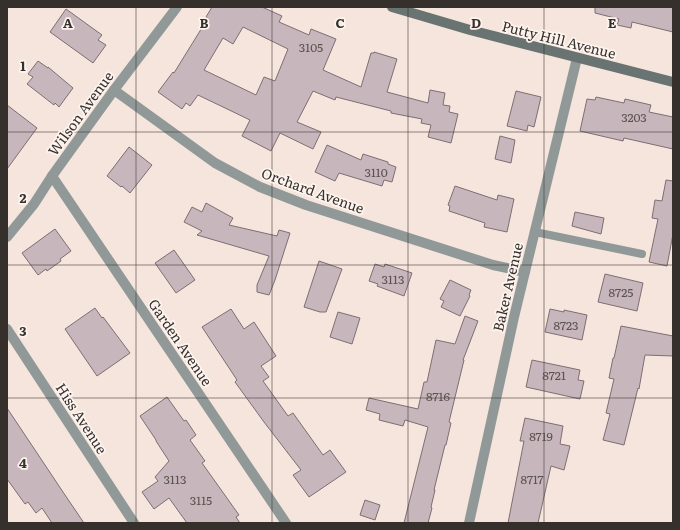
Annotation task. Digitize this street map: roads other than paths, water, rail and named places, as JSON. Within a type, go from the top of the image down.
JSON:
[{"type":"main road","name":"Putty Hill Avenue","points":[[392,7],[470,30],[673,82]]},
{"type":"street","name":"Wilson Avenue","points":[[7,237],[34,204],[52,176],[114,90],[177,7]]},
{"type":"street","name":"Baker Avenue","points":[[469,523],[525,272],[577,58]]},
{"type":"street","name":"Orchard Avenue","points":[[114,90],[215,163],[260,187],[306,205],[493,265],[525,272]]},
{"type":"street","name":"Garden Avenue","points":[[52,176],[286,523]]},
{"type":"street","name":"Hiss Avenue","points":[[7,329],[134,523]]},
{"type":"lane","points":[[535,232],[642,254]]}]
